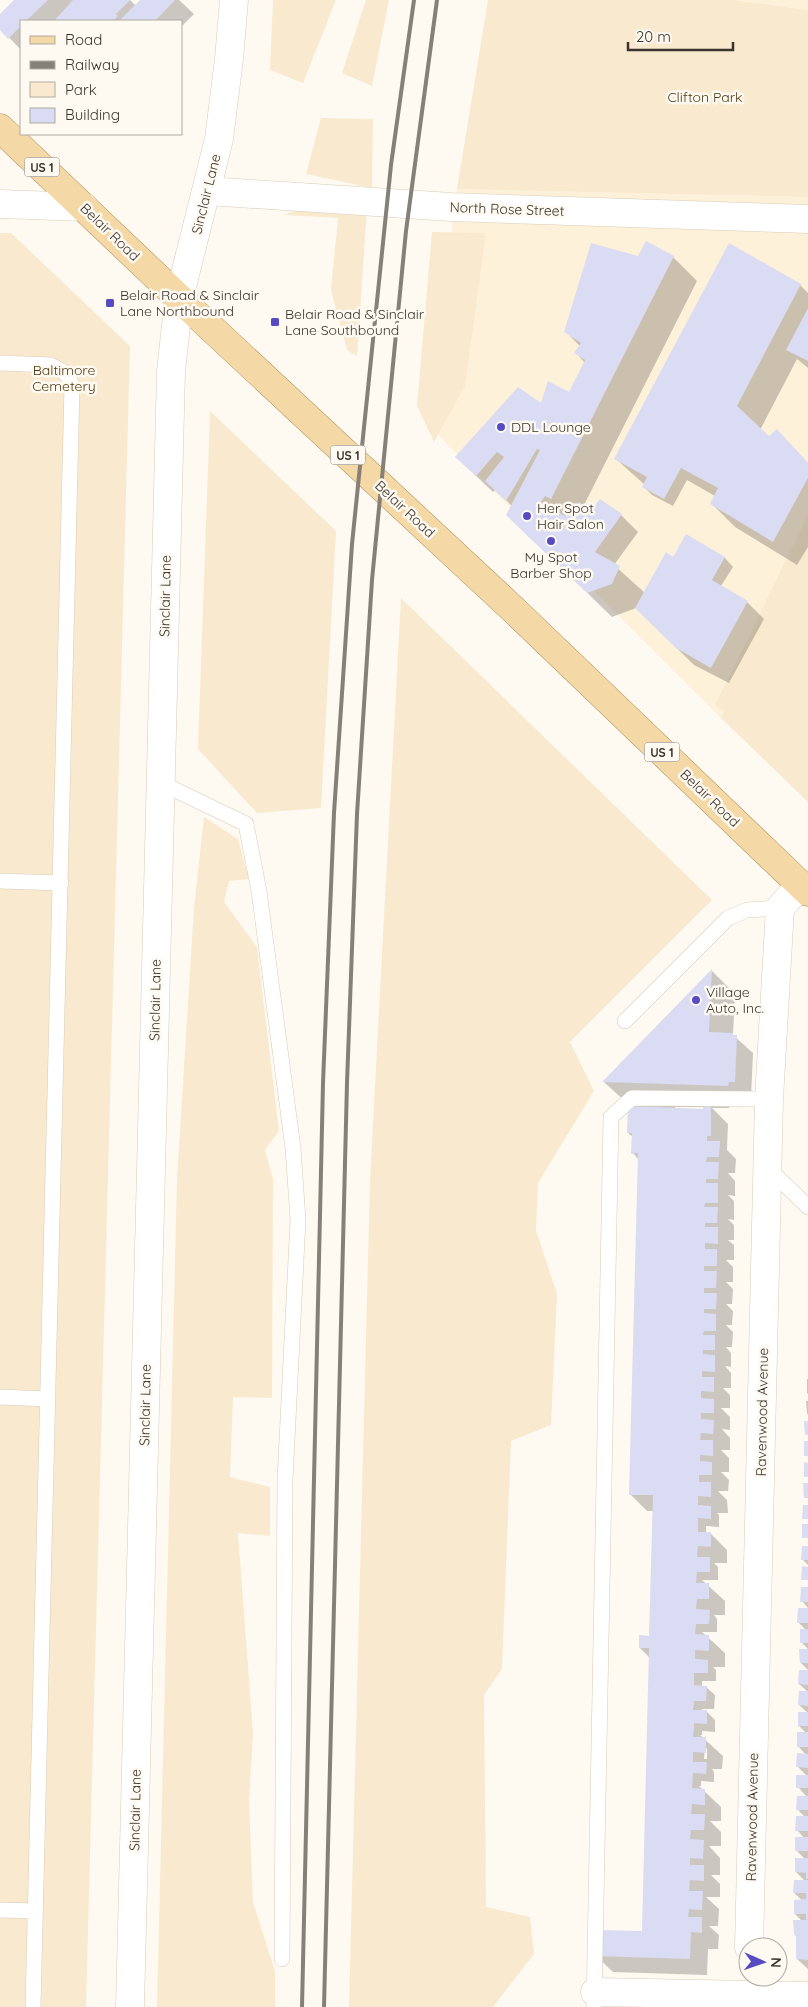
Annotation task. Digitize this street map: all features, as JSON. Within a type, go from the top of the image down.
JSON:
[{"type":"main road","name":"Sinclair Lane","points":[[130,2007],[171,371],[180,298],[219,139],[234,0]]},
{"type":"main road","name":"Belair Road","points":[[0,128],[509,606],[804,889]]},
{"type":"main road","name":"North Rose Street","points":[[207,191],[451,207],[808,219]]},
{"type":"main road","points":[[0,204],[84,207]]},
{"type":"main road","points":[[780,908],[804,889]]},
{"type":"main road","name":"Ravenwood Avenue","points":[[749,1937],[769,1099],[780,908]]},
{"type":"main road","points":[[594,2000],[748,1993],[808,1996]]},
{"type":"lane","points":[[0,363],[52,365],[67,374],[72,386],[33,2007]]},
{"type":"lane","points":[[161,783],[246,824],[259,891],[293,1148],[298,1220],[285,1480],[282,1959]]},
{"type":"lane","points":[[0,881],[61,883]]},
{"type":"lane","points":[[625,1021],[728,918],[747,910],[780,908]]},
{"type":"lane","points":[[594,2000],[611,1117],[632,1098],[769,1099]]},
{"type":"lane","points":[[768,1168],[808,1207]]},
{"type":"lane","points":[[0,1397],[48,1399]]},
{"type":"lane","points":[[0,1910],[36,1911]]},
{"type":"shaded area","points":[[735,0],[808,0],[808,10]]},
{"type":"shaded area","points":[[457,189],[808,197],[808,553],[721,718],[427,424]]},
{"type":"green space","points":[[273,0],[336,0],[303,83],[270,70]]},
{"type":"green space","points":[[366,0],[389,0],[372,86],[342,73]]},
{"type":"green space","name":"Clifton Park","points":[[488,0],[734,0],[808,10],[808,197],[457,189]]},
{"type":"green space","points":[[321,118],[373,119],[372,188],[306,174]]},
{"type":"green space","points":[[312,203],[367,210],[357,356],[347,350],[331,290],[338,218],[284,215]]},
{"type":"green space","points":[[432,232],[486,233],[465,386],[434,442],[417,406]]},
{"type":"green space","name":"Baltimore Cemetery","points":[[0,233],[11,233],[130,346],[86,2007],[0,2007]]},
{"type":"green space","points":[[210,411],[336,531],[321,808],[257,813],[198,749]]},
{"type":"green space","points":[[808,515],[808,802],[721,718],[724,711],[715,705]]},
{"type":"green space","points":[[401,598],[712,900],[570,1042],[594,1091],[538,1183],[536,1230],[557,1294],[551,1425],[511,1441],[502,1669],[484,1695],[486,1907],[530,1917],[534,1954],[493,2007],[349,2007],[370,1180]]},
{"type":"green space","points":[[204,817],[238,839],[249,879],[229,881],[224,902],[257,947],[279,1131],[265,1150],[273,1179],[272,1398],[233,1397],[230,1477],[270,1487],[270,1536],[238,1533],[253,1733],[249,1800],[253,1902],[275,1971],[275,2007],[157,2007],[177,1179],[194,908]]},
{"type":"building","points":[[14,0],[48,0],[27,20],[20,20],[20,27],[8,39],[0,30],[0,14]]},
{"type":"building","points":[[73,0],[130,0],[116,14],[118,16],[114,20],[55,20]]},
{"type":"building","points":[[140,0],[175,0],[156,20],[120,20]]},
{"type":"building","points":[[646,241],[674,256],[551,499],[545,496],[541,502],[565,516],[568,511],[571,513],[579,502],[591,511],[600,499],[622,514],[595,552],[620,566],[612,584],[587,593],[506,515],[540,450],[537,449],[506,501],[485,481],[504,457],[497,452],[476,476],[455,457],[518,387],[541,403],[548,381],[569,392],[585,360],[574,353],[581,343],[564,332],[591,243],[638,256]]},
{"type":"building","points":[[729,243],[801,284],[737,406],[769,436],[777,429],[808,463],[808,478],[773,542],[710,504],[718,488],[681,468],[664,499],[642,487],[647,477],[614,459]]},
{"type":"building","points":[[808,308],[808,361],[786,350]]},
{"type":"building","points":[[686,534],[725,557],[712,580],[748,601],[711,668],[676,648],[635,608],[666,552],[673,557]]},
{"type":"building","name":"Village Auto, Inc.","points":[[712,969],[709,1032],[733,1033],[733,1035],[737,1035],[735,1082],[729,1082],[728,1086],[602,1082]]},
{"type":"building","points":[[703,1105],[711,1105],[711,1136],[707,1136],[707,1141],[720,1141],[719,1157],[707,1157],[706,1162],[719,1162],[718,1179],[706,1179],[706,1183],[718,1183],[718,1203],[705,1203],[704,1207],[718,1207],[717,1223],[705,1223],[705,1227],[718,1227],[718,1244],[705,1243],[705,1249],[717,1249],[717,1266],[704,1266],[704,1271],[717,1271],[716,1288],[704,1288],[704,1293],[717,1293],[716,1309],[704,1309],[704,1313],[716,1314],[716,1331],[704,1331],[703,1335],[715,1335],[715,1350],[703,1350],[703,1354],[715,1355],[715,1372],[702,1371],[702,1377],[714,1377],[714,1392],[701,1391],[701,1398],[714,1399],[714,1413],[701,1413],[701,1419],[714,1420],[713,1434],[701,1433],[700,1440],[713,1440],[713,1456],[700,1455],[700,1461],[712,1462],[712,1475],[699,1475],[699,1482],[711,1482],[711,1497],[698,1496],[698,1505],[711,1506],[711,1519],[698,1518],[698,1532],[711,1532],[711,1547],[698,1546],[697,1557],[710,1557],[710,1572],[697,1572],[696,1583],[709,1583],[709,1599],[697,1599],[696,1609],[710,1610],[709,1624],[696,1624],[695,1634],[709,1635],[709,1651],[695,1650],[695,1659],[708,1660],[708,1673],[694,1673],[694,1685],[707,1686],[706,1701],[694,1701],[693,1710],[707,1710],[707,1724],[694,1723],[693,1737],[706,1737],[706,1753],[693,1752],[693,1762],[707,1762],[706,1774],[693,1773],[692,1788],[705,1789],[705,1805],[692,1804],[691,1814],[705,1814],[704,1830],[691,1830],[690,1839],[704,1840],[703,1859],[690,1858],[690,1865],[704,1865],[704,1881],[690,1880],[689,1891],[703,1891],[702,1910],[689,1909],[688,1917],[702,1917],[702,1933],[691,1932],[690,1959],[595,1956],[596,1930],[642,1931],[649,1648],[639,1648],[639,1635],[649,1636],[653,1495],[629,1495],[638,1153],[631,1154],[632,1133],[627,1133],[628,1106],[703,1109]]},
{"type":"building","points":[[804,1421],[808,1421],[808,1435],[805,1435]]},
{"type":"building","points":[[804,1441],[808,1441],[808,1456],[804,1456]]},
{"type":"building","points":[[804,1462],[808,1463],[808,1477],[804,1477]]},
{"type":"building","points":[[803,1483],[808,1483],[808,1498],[804,1498]]},
{"type":"building","points":[[803,1505],[808,1505],[808,1519],[802,1519]]},
{"type":"building","points":[[802,1524],[808,1524],[808,1538],[802,1538]]},
{"type":"building","points":[[802,1546],[808,1546],[808,1560],[801,1560]]},
{"type":"building","points":[[802,1566],[808,1567],[808,1580],[801,1580]]},
{"type":"building","points":[[801,1587],[808,1587],[808,1602],[800,1602]]},
{"type":"building","points":[[798,1608],[808,1608],[808,1623],[797,1623]]},
{"type":"building","points":[[800,1629],[808,1629],[808,1643],[800,1643]]},
{"type":"building","points":[[799,1649],[808,1649],[808,1663],[800,1663]]},
{"type":"building","points":[[799,1670],[808,1670],[808,1685],[798,1684]]},
{"type":"building","points":[[799,1691],[808,1691],[808,1706],[798,1705]]},
{"type":"building","points":[[798,1712],[808,1712],[808,1726],[798,1726]]},
{"type":"building","points":[[797,1732],[808,1732],[808,1747],[797,1747]]},
{"type":"building","points":[[797,1753],[808,1754],[808,1768],[796,1767]]},
{"type":"building","points":[[796,1775],[808,1775],[808,1788],[796,1788]]},
{"type":"building","points":[[797,1796],[808,1796],[808,1810],[796,1810]]},
{"type":"building","points":[[796,1816],[808,1816],[808,1831],[795,1831]]},
{"type":"building","points":[[795,1837],[808,1837],[808,1851],[795,1851]]},
{"type":"building","points":[[795,1858],[808,1858],[808,1879],[806,1879],[806,1873],[795,1872]]},
{"type":"building","points":[[794,1880],[808,1880],[808,1960],[796,1959],[796,1935],[794,1935],[793,1920],[806,1920],[806,1914],[794,1914],[794,1900],[806,1899],[806,1893],[793,1893]]},
{"type":"railway","points":[[302,2007],[323,1083],[334,813],[352,544],[391,165],[414,0]]},
{"type":"railway","points":[[324,2007],[347,1083],[357,814],[372,580],[406,231],[437,0]]},
{"type":"place","name":"Belair Road & Sinclair Lane Northbound","points":[[110,303]]},
{"type":"place","name":"Belair Road & Sinclair Lane Southbound","points":[[275,322]]},
{"type":"place","name":"DDL Lounge","points":[[501,427]]},
{"type":"place","name":"Her Spot Hair Salon","points":[[527,516]]},
{"type":"place","name":"My Spot Barber Shop","points":[[551,541]]},
{"type":"place","name":"Village Auto, Inc.","points":[[696,1000]]}]
